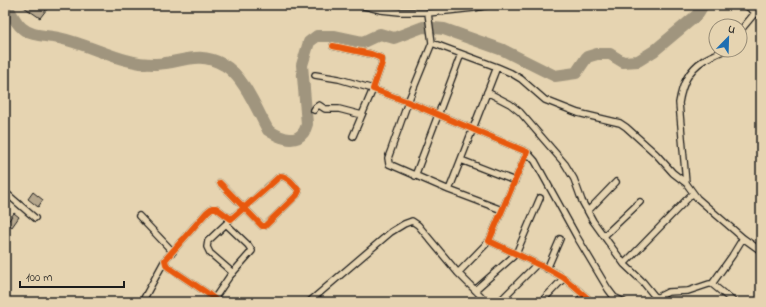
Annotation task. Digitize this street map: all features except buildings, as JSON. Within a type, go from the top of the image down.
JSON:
[{"type":"street","points":[[360,5],[381,10],[400,12],[422,11],[429,16],[432,43],[408,102],[388,158],[389,164],[449,190],[502,210]]},
{"type":"street","points":[[429,16],[488,5]]},
{"type":"street","points":[[745,5],[759,14],[748,24]]},
{"type":"street","points":[[432,43],[511,73],[521,79],[545,100],[578,113],[620,123],[656,154],[673,173],[686,183],[693,193],[743,238],[761,251]]},
{"type":"street","points":[[333,46],[371,54],[381,58],[382,63],[353,136]]},
{"type":"street","points":[[415,176],[461,54]]},
{"type":"street","points":[[686,183],[680,103],[681,90],[688,75],[696,66],[709,58]]},
{"type":"street","points":[[449,190],[497,67]]},
{"type":"street","points":[[315,75],[339,79],[408,102],[527,152],[535,161],[608,289],[614,297],[624,302]]},
{"type":"street","points":[[487,92],[510,104],[520,112],[565,164],[574,179],[588,211],[604,236],[624,264],[643,282],[654,300],[668,292],[688,291],[712,284],[734,302]]},
{"type":"street","points":[[314,110],[316,106],[319,105],[326,109],[339,109],[362,115]]},
{"type":"street","points":[[458,273],[489,241],[527,152]]},
{"type":"street","points":[[461,160],[515,181]]},
{"type":"street","points":[[220,183],[244,207],[258,224],[262,226],[265,226],[297,196],[299,191],[288,178],[280,176],[244,207],[208,241],[207,247],[210,253],[233,273]]},
{"type":"street","points":[[588,211],[616,182]]},
{"type":"street","points":[[5,192],[35,218]]},
{"type":"street","points":[[624,264],[693,193]]},
{"type":"street","points":[[475,290],[516,254],[540,198]]},
{"type":"street","points":[[604,236],[640,202]]},
{"type":"street","points":[[142,302],[165,260],[207,212],[212,208],[216,208],[231,219]]},
{"type":"street","points":[[139,216],[173,252]]},
{"type":"street","points":[[308,302],[391,232],[412,221],[418,225],[458,273],[487,302]]},
{"type":"street","points":[[165,260],[168,268],[216,300],[233,273],[252,250],[226,224]]},
{"type":"street","points":[[712,284],[743,238]]},
{"type":"street","points":[[547,269],[560,239]]},
{"type":"street","points":[[489,241],[564,278],[592,302]]},
{"type":"street","points":[[499,302],[537,264]]},
{"type":"street","points":[[541,302],[564,278]]},
{"type":"street","points":[[578,302],[584,295]]},
{"type":"waterway","points":[[6,5],[20,26],[30,33],[71,41],[120,58],[156,64],[190,58],[206,58],[224,65],[231,70],[244,85],[268,130],[276,135],[290,139],[299,137],[307,124],[302,65],[309,42],[317,36],[335,36],[363,42],[380,34],[394,38],[423,27],[444,29],[503,50],[555,76],[576,73],[587,57],[597,54],[610,54],[623,62],[638,61],[654,51],[697,15],[703,5]]},
{"type":"cycle path","points":[[333,46],[371,54],[381,58],[382,63],[373,89],[408,102],[527,152],[489,241],[564,278],[592,302]]},
{"type":"cycle path","points":[[218,302],[168,267],[165,260],[212,208],[216,208],[231,219],[243,208],[249,203],[262,193],[280,176],[288,179],[299,191],[297,195],[265,226],[262,226],[220,183]]}]
